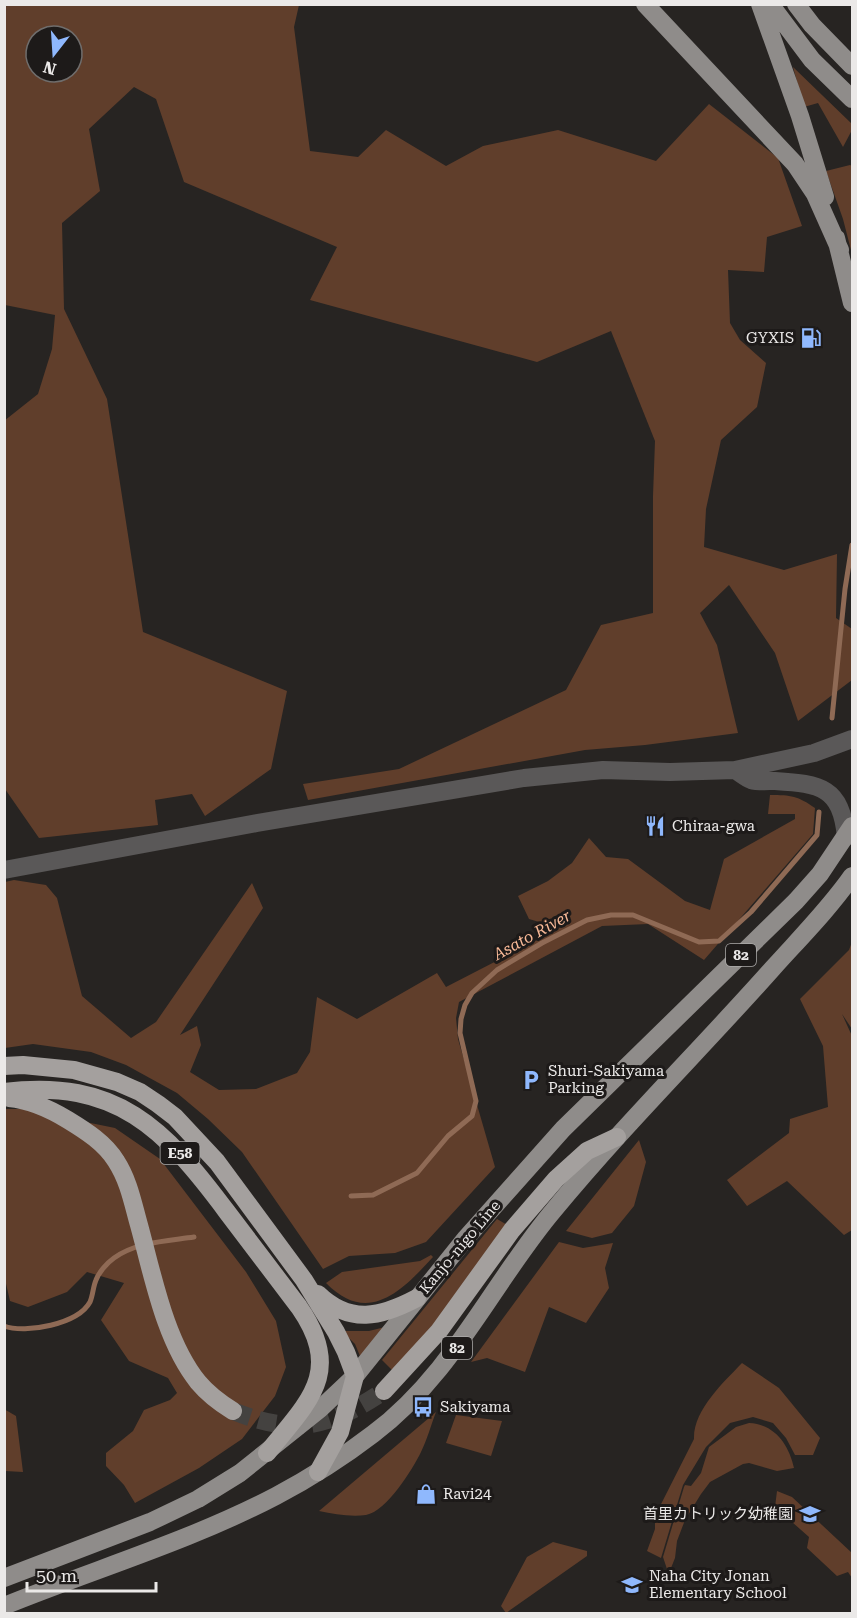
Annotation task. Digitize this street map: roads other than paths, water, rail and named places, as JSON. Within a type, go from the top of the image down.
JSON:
[{"type":"highway","points":[[4,1066],[50,1067],[96,1075],[132,1089],[158,1104],[181,1124],[217,1162],[304,1280],[341,1342],[355,1376],[340,1432],[318,1472]]},
{"type":"highway","name":"E58","points":[[4,1092],[51,1089],[75,1092],[118,1106],[137,1117],[174,1145],[197,1171],[299,1307],[310,1323],[318,1342],[321,1366],[319,1378],[307,1403],[267,1453]]},
{"type":"highway","points":[[4,1098],[32,1102],[45,1107],[101,1143],[116,1161],[129,1189],[171,1332],[187,1365],[203,1387],[233,1411]]},
{"type":"highway","points":[[384,1391],[439,1331],[512,1230],[556,1179],[587,1151],[617,1137]]},
{"type":"highway","points":[[304,1280],[322,1298],[337,1308],[364,1316],[382,1314],[417,1298]]},
{"type":"main road","points":[[645,4],[795,164],[809,184],[840,250]]},
{"type":"main road","points":[[760,4],[800,116],[829,209],[852,303]]},
{"type":"main road","points":[[770,4],[812,60],[852,99]]},
{"type":"main road","points":[[796,4],[812,25],[852,66]]},
{"type":"main road","points":[[764,130],[774,135],[788,133],[799,124],[800,116]]},
{"type":"main road","name":"Kanjo-nigo Line","points":[[4,1578],[173,1512],[221,1486],[267,1453],[334,1398],[355,1376],[466,1238],[563,1129],[796,901],[820,874],[849,832]]},
{"type":"main road","name":"82","points":[[4,1606],[172,1542],[274,1497],[318,1472],[382,1426],[436,1374],[457,1348],[551,1213],[670,1078],[742,1003],[852,876]]},
{"type":"street","points":[[4,870],[257,823],[524,778],[603,770],[670,772],[735,770],[814,753],[852,739]]},
{"type":"street","points":[[735,770],[752,780],[792,782],[829,792],[839,803],[849,832]]},
{"type":"waterway","name":"Asato River","points":[[832,718],[845,589],[852,545]]},
{"type":"waterway","name":"Asato River","points":[[351,1196],[373,1195],[417,1173],[448,1136],[472,1116],[476,1101],[460,1033],[461,1019],[472,993],[497,970],[587,920],[611,915],[633,915],[699,942],[719,941],[751,912],[817,835],[819,812]]},
{"type":"waterway","name":"Asato River","points":[[4,1326],[38,1328],[75,1316],[90,1302],[97,1277],[114,1258],[142,1245],[194,1237]]},
{"type":"tunnel","points":[[233,1411],[275,1423],[312,1424],[346,1413],[384,1391]]},
{"type":"place","name":"GYXIS","points":[[811,338]]},
{"type":"place","name":"Chiraa-gwa","points":[[655,826]]},
{"type":"place","name":"Shuri-Sakiyama Parking","points":[[531,1080]]},
{"type":"place","name":"Sakiyama","points":[[423,1407]]},
{"type":"place","name":"Ravi24","points":[[426,1494]]},
{"type":"place","name":"首里カトリック幼稚園","points":[[810,1514]]},
{"type":"place","name":"Naha City Jonan Elementary School","points":[[632,1585]]}]
